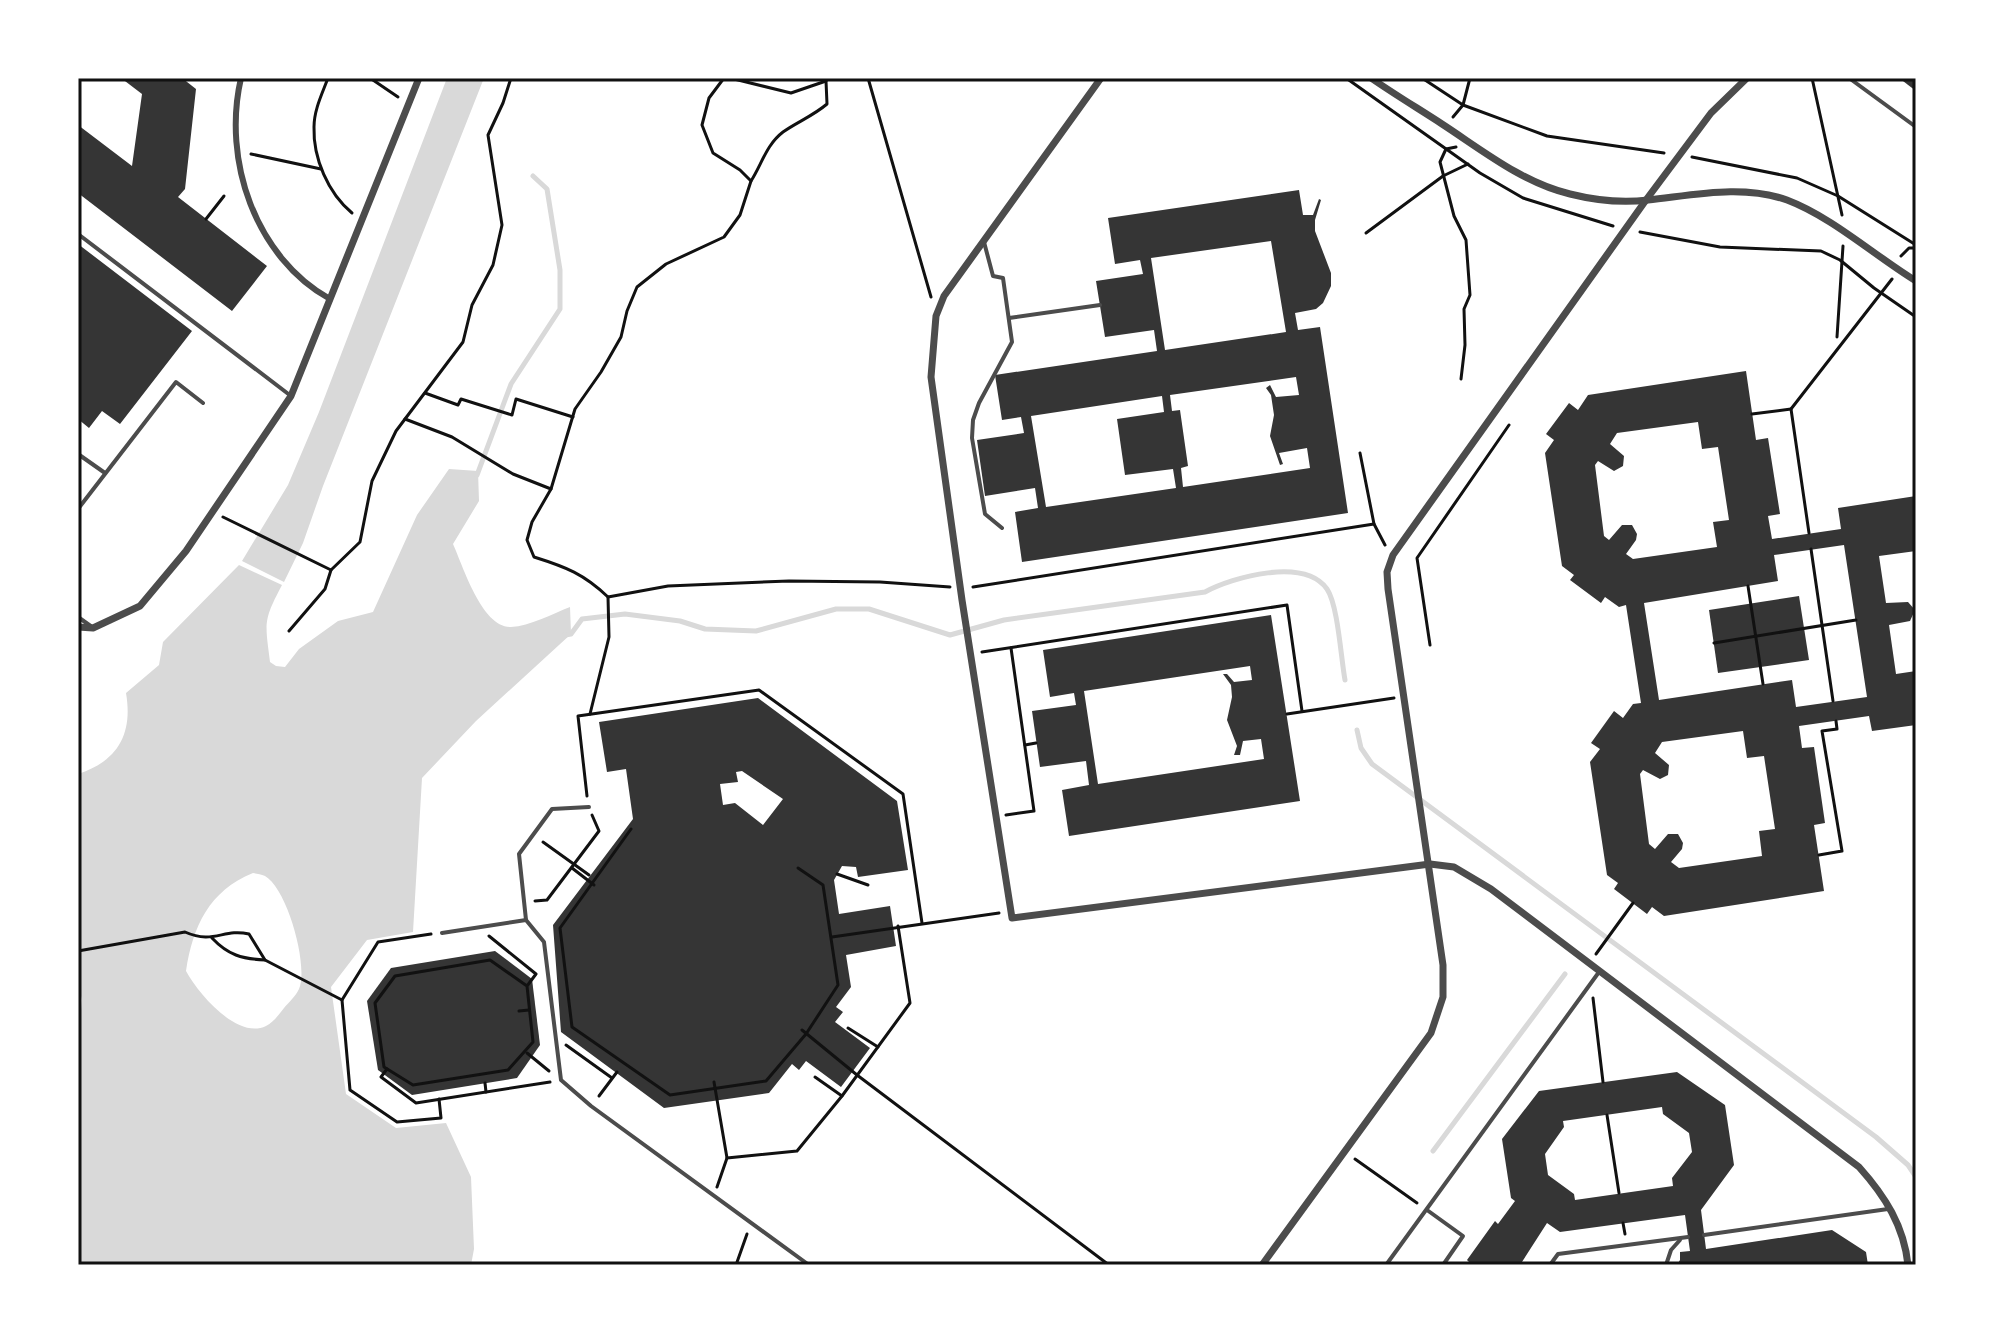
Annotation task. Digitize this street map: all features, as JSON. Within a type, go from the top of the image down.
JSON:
[{"type":"street","points":[[241,78],[237,151],[249,205],[289,266],[330,299]]},
{"type":"street","points":[[78,627],[93,628],[140,606],[186,551],[291,396],[419,78]]},
{"type":"street","points":[[1101,78],[955,279],[936,316],[931,377],[960,589],[1012,918],[1430,864],[1454,867],[1469,874],[1854,1163],[1891,1209],[1906,1243],[1908,1265]]},
{"type":"street","points":[[1371,78],[1472,145],[1548,187],[1606,200],[1646,200],[1691,192],[1754,194],[1787,200],[1845,233],[1916,281]]},
{"type":"street","points":[[1262,1265],[1431,1033],[1439,1013],[1444,984],[1443,965],[1387,572],[1392,560],[1646,200],[1711,113],[1747,78]]},
{"type":"lane","points":[[1849,78],[1916,127]]},
{"type":"lane","points":[[78,234],[291,396]]},
{"type":"lane","points":[[983,240],[993,276],[1003,278],[1012,342],[979,403],[973,420],[972,438],[985,514],[1002,528]]},
{"type":"lane","points":[[1009,318],[1100,305]]},
{"type":"lane","points":[[78,509],[176,382],[203,403]]},
{"type":"lane","points":[[78,454],[105,473]]},
{"type":"lane","points":[[78,617],[93,628]]},
{"type":"lane","points":[[589,807],[552,809],[519,854],[526,920],[544,942],[561,1080],[591,1106],[809,1265]]},
{"type":"lane","points":[[442,933],[526,920]]},
{"type":"lane","points":[[1386,1265],[1599,972]]},
{"type":"lane","points":[[1704,1235],[1891,1209]]},
{"type":"lane","points":[[1427,1210],[1463,1236],[1443,1265]]},
{"type":"lane","points":[[1550,1265],[1558,1254],[1685,1238],[1671,1250],[1666,1265]]},
{"type":"path","points":[[328,78],[317,107],[314,126],[316,152],[334,194],[352,214]]},
{"type":"path","points":[[370,78],[398,97]]},
{"type":"path","points":[[289,631],[325,589],[331,570],[360,542],[372,481],[396,431],[463,342],[472,305],[493,265],[502,225],[488,135],[511,78]]},
{"type":"path","points":[[724,78],[709,98],[702,125],[713,153],[751,181]]},
{"type":"path","points":[[590,714],[609,637],[608,597],[571,568],[534,557],[527,540],[532,522],[551,489],[575,409],[621,337],[637,287],[666,264],[724,237],[740,215],[751,181],[771,144],[783,132],[827,104],[826,79],[791,93],[730,78]]},
{"type":"path","points":[[868,78],[936,316]]},
{"type":"path","points":[[1445,126],[1463,105],[1470,78]]},
{"type":"path","points":[[1812,78],[1845,233],[1840,260],[1837,337]]},
{"type":"path","points":[[1461,379],[1465,345],[1464,309],[1470,295],[1466,240],[1454,216],[1440,162],[1446,149],[1472,145]]},
{"type":"path","points":[[237,151],[321,169]]},
{"type":"path","points":[[1366,233],[1443,176],[1468,164]]},
{"type":"path","points":[[206,219],[224,196]]},
{"type":"path","points":[[1892,264],[1909,248],[1916,248]]},
{"type":"path","points":[[1752,414],[1791,409],[1900,270]]},
{"type":"path","points":[[425,393],[458,405],[461,399],[512,415],[516,399],[573,417]]},
{"type":"path","points":[[1791,409],[1809,533]]},
{"type":"path","points":[[405,419],[452,437],[513,474],[551,489]]},
{"type":"path","points":[[1430,645],[1417,558],[1509,425]]},
{"type":"path","points":[[1360,453],[1374,524],[1392,560]]},
{"type":"path","points":[[212,512],[331,570]]},
{"type":"path","points":[[608,597],[668,586],[789,581],[880,582],[960,589],[1374,524]]},
{"type":"path","points":[[1811,549],[1833,701]]},
{"type":"path","points":[[1748,586],[1763,684]]},
{"type":"path","points":[[970,653],[1287,605],[1302,711]]},
{"type":"path","points":[[1714,643],[1856,620]]},
{"type":"path","points":[[995,816],[1034,811],[1011,648]]},
{"type":"path","points":[[547,900],[599,831],[589,807],[578,716],[759,690],[903,794],[922,923]]},
{"type":"path","points":[[1287,714],[1404,696]]},
{"type":"path","points":[[1819,855],[1842,851],[1822,731],[1837,729],[1836,721]]},
{"type":"path","points":[[1025,745],[1036,743]]},
{"type":"path","points":[[631,829],[560,928],[572,1027],[670,1095],[766,1081],[806,1034],[838,985],[823,885],[798,868]]},
{"type":"path","points":[[533,835],[593,884]]},
{"type":"path","points":[[572,868],[588,877]]},
{"type":"path","points":[[837,874],[868,885]]},
{"type":"path","points":[[1598,951],[1633,903]]},
{"type":"path","points":[[831,937],[1011,912]]},
{"type":"path","points":[[727,1158],[797,1151],[842,1096],[910,1003],[898,926]]},
{"type":"path","points":[[78,951],[185,932],[199,938],[212,938],[236,931],[249,934],[265,960]]},
{"type":"path","points":[[439,1099],[441,1118],[397,1122],[350,1090],[339,998],[378,942],[442,933]]},
{"type":"path","points":[[212,938],[225,952],[246,959],[265,960],[339,998]]},
{"type":"path","points":[[502,947],[536,974],[527,986],[533,1042],[508,1070],[413,1085],[384,1067],[375,1003],[395,976],[490,960],[527,986]]},
{"type":"path","points":[[556,972],[565,971]]},
{"type":"path","points":[[1591,983],[1603,1082]]},
{"type":"path","points":[[528,999],[534,999]]},
{"type":"path","points":[[519,1011],[529,1010]]},
{"type":"path","points":[[530,1021],[537,1020]]},
{"type":"path","points":[[848,1028],[878,1047]]},
{"type":"path","points":[[802,1030],[1109,1265]]},
{"type":"path","points":[[556,1038],[612,1078]]},
{"type":"path","points":[[525,1052],[548,1070]]},
{"type":"path","points":[[387,1069],[381,1077],[416,1103],[561,1080]]},
{"type":"path","points":[[591,1106],[617,1072]]},
{"type":"path","points":[[815,1077],[842,1096]]},
{"type":"path","points":[[714,1082],[727,1158],[714,1195]]},
{"type":"path","points":[[485,1083],[486,1092]]},
{"type":"path","points":[[1607,1115],[1619,1193]]},
{"type":"path","points":[[1345,1151],[1427,1210]]},
{"type":"path","points":[[736,1265],[751,1222]]},
{"type":"shaded area","points":[[447,78],[484,78],[303,543],[284,582],[242,561],[288,485],[319,412]]},
{"type":"shaded area","points":[[449,469],[478,471],[479,501],[453,544],[483,607],[491,618],[511,627],[570,607],[571,634],[476,721],[422,778],[413,932],[367,940],[331,987],[346,1094],[396,1128],[446,1123],[471,1177],[474,1249],[471,1265],[80,1265],[78,1040],[82,1000],[78,983],[78,774],[103,762],[120,744],[127,721],[126,693],[159,665],[163,642],[239,565],[282,585],[271,607],[267,630],[270,662],[285,667],[299,649],[338,621],[373,612],[417,515]],"holes":[[[253,873],[265,876],[281,895],[294,928],[301,963],[298,992],[276,1018],[266,1026],[255,1029],[231,1021],[220,1012],[199,991],[186,971],[193,939],[214,900]]]},
{"type":"building","points":[[121,78],[182,78],[196,89],[185,189],[178,197],[267,266],[232,311],[78,193],[78,125],[132,166],[142,94]]},
{"type":"building","points":[[1899,78],[1916,78],[1916,91]]},
{"type":"building","points":[[1299,190],[1303,215],[1313,215],[1321,200],[1315,231],[1331,273],[1331,286],[1323,303],[1316,309],[1295,313],[1298,330],[1320,327],[1348,513],[1022,562],[1015,512],[1038,508],[1035,488],[985,496],[977,440],[1024,433],[1021,417],[1002,420],[995,375],[1157,351],[1154,330],[1105,337],[1096,281],[1143,274],[1140,260],[1115,264],[1108,218]],"holes":[[[1271,241],[1286,332],[1165,350],[1151,258]],[[1296,377],[1299,395],[1276,397],[1270,385],[1266,388],[1271,395],[1274,415],[1270,436],[1280,465],[1283,464],[1279,453],[1307,448],[1310,468],[1183,487],[1181,468],[1188,466],[1180,410],[1172,411],[1170,395]],[[1162,396],[1164,412],[1117,419],[1125,475],[1173,469],[1176,488],[1046,507],[1031,416]]]},
{"type":"building","points":[[78,244],[192,331],[120,424],[102,411],[89,428],[78,419]]},
{"type":"building","points":[[1746,371],[1756,440],[1768,438],[1780,514],[1768,516],[1772,539],[1841,529],[1838,508],[1916,496],[1916,551],[1879,556],[1886,603],[1908,602],[1915,610],[1910,621],[1889,625],[1896,674],[1916,671],[1916,725],[1872,731],[1869,716],[1799,726],[1802,748],[1814,747],[1825,823],[1814,825],[1824,891],[1664,916],[1652,907],[1647,914],[1614,889],[1618,883],[1607,875],[1590,762],[1600,749],[1591,743],[1614,711],[1623,718],[1633,704],[1641,703],[1626,605],[1619,607],[1605,597],[1601,603],[1570,580],[1574,575],[1562,566],[1545,453],[1554,440],[1546,434],[1569,403],[1578,410],[1588,395]],"holes":[[[1698,422],[1702,449],[1718,447],[1729,520],[1713,522],[1717,547],[1633,559],[1626,554],[1636,540],[1637,534],[1632,525],[1622,525],[1609,540],[1604,536],[1595,465],[1598,461],[1614,471],[1623,466],[1624,456],[1610,444],[1617,433]],[[1844,545],[1867,697],[1796,707],[1792,680],[1659,700],[1644,603],[1778,581],[1774,555]],[[1743,731],[1747,758],[1764,756],[1775,829],[1759,831],[1762,856],[1679,868],[1671,862],[1682,849],[1683,843],[1678,834],[1668,834],[1655,849],[1649,844],[1640,774],[1643,770],[1660,779],[1668,775],[1669,765],[1655,753],[1662,742]]]},
{"type":"building","points":[[1799,596],[1809,660],[1718,673],[1709,610]]},
{"type":"building","points":[[1271,615],[1300,801],[1069,836],[1062,790],[1089,785],[1086,761],[1040,767],[1032,711],[1076,705],[1074,693],[1050,697],[1043,650]],"holes":[[[1250,666],[1252,680],[1234,682],[1223,674],[1231,685],[1227,720],[1237,746],[1234,755],[1240,755],[1243,741],[1261,739],[1264,759],[1098,784],[1084,691]]]},
{"type":"building","points":[[758,698],[897,801],[908,870],[858,877],[856,867],[842,866],[834,880],[839,914],[890,906],[896,946],[846,955],[851,987],[836,1007],[843,1012],[835,1022],[870,1048],[841,1087],[806,1061],[799,1070],[792,1064],[769,1093],[664,1108],[561,1032],[553,925],[633,819],[626,769],[607,772],[599,722]],"holes":[[[742,771],[783,799],[763,825],[735,803],[723,805],[720,784],[738,782],[736,772]]]},
{"type":"building","points":[[495,951],[532,979],[540,1045],[517,1078],[412,1095],[378,1070],[367,1001],[391,968]]},
{"type":"building","points":[[1677,1072],[1725,1105],[1734,1165],[1701,1210],[1706,1249],[1832,1230],[1866,1252],[1868,1265],[1677,1265],[1680,1252],[1690,1251],[1685,1215],[1560,1232],[1547,1223],[1520,1265],[1467,1265],[1467,1260],[1495,1221],[1498,1224],[1515,1201],[1511,1198],[1502,1139],[1539,1091]],"holes":[[[1662,1107],[1663,1114],[1689,1133],[1692,1152],[1672,1178],[1673,1186],[1575,1200],[1574,1194],[1548,1175],[1545,1154],[1564,1127],[1563,1121]]]},
{"type":"waterway","points":[[477,475],[511,384],[560,309],[560,270],[547,189],[533,176]]},
{"type":"waterway","points":[[565,635],[571,634],[582,619],[625,614],[680,621],[705,629],[756,631],[836,609],[869,609],[950,635],[1004,620],[1205,592],[1250,576],[1286,572],[1316,579],[1327,589],[1336,619],[1345,680]]},
{"type":"waterway","points":[[1357,730],[1361,748],[1372,764],[1876,1137],[1908,1165],[1916,1177]]},
{"type":"waterway","points":[[1433,1151],[1565,974]]}]
